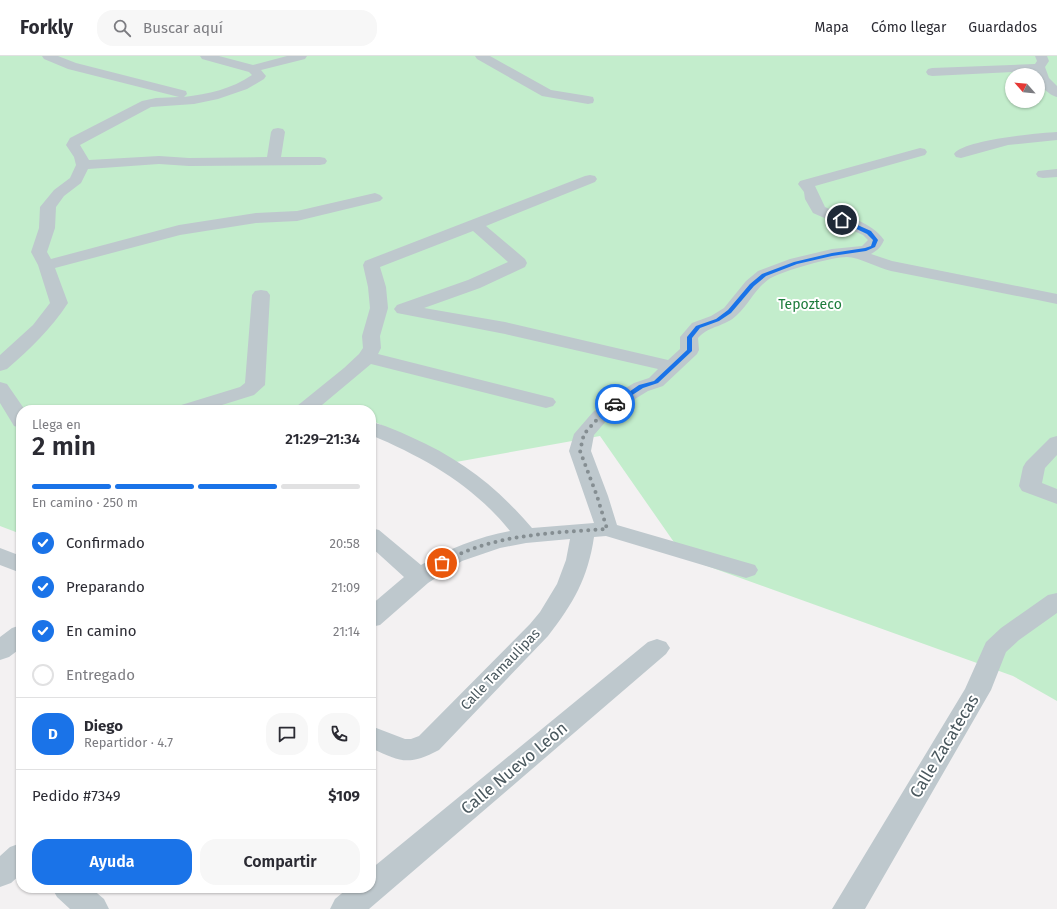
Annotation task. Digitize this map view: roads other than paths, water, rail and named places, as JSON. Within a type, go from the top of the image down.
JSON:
[{"type":"street","points":[[48,56],[72,66],[119,80],[197,99]]},
{"type":"street","points":[[0,365],[18,350],[54,313],[59,303],[46,265],[39,252],[48,228],[48,207],[59,194],[76,180],[82,165],[81,157],[73,145],[75,141],[147,104],[197,99],[236,89],[252,82],[260,76],[253,69],[206,56]]},
{"type":"street","points":[[253,69],[301,56]]},
{"type":"street","points":[[481,56],[547,93],[588,100]]},
{"type":"street","points":[[932,72],[1040,61],[1043,79],[1057,93]]},
{"type":"street","points":[[273,162],[278,132]]},
{"type":"street","points":[[960,154],[1010,142],[1057,136]]},
{"type":"street","name":"Calle Tamaulipas","points":[[376,738],[402,750],[415,750],[429,743],[539,630],[553,613],[570,586],[580,557],[595,530],[597,496],[580,451],[584,434],[600,416],[623,398],[641,387],[656,382],[690,350],[689,337],[698,327],[717,320],[730,312],[752,285],[764,275],[796,263],[832,254],[866,250],[873,246],[876,240],[869,232],[818,210],[811,191],[805,184],[920,152]]},
{"type":"street","points":[[82,165],[159,160],[273,162],[320,161]]},
{"type":"street","points":[[310,405],[367,357],[372,348],[371,336],[379,308],[377,287],[371,265],[378,261],[476,226],[590,179]]},
{"type":"street","points":[[46,265],[179,230],[256,218],[297,216],[375,198]]},
{"type":"street","points":[[403,309],[474,284],[519,263],[476,226]]},
{"type":"street","points":[[850,252],[888,265],[1057,299]]},
{"type":"street","points":[[201,405],[246,391],[255,385],[261,295]]},
{"type":"street","points":[[379,308],[403,309],[505,328],[672,367]]},
{"type":"street","points":[[367,357],[546,402]]},
{"type":"street","points":[[0,388],[13,418]]},
{"type":"street","points":[[376,430],[434,456],[462,472],[493,498],[512,518],[526,536]]},
{"type":"street","points":[[1057,442],[1034,467],[1030,486],[1057,497]]},
{"type":"street","points":[[376,615],[419,577],[454,556],[496,541],[526,536],[595,530],[746,570]]},
{"type":"street","points":[[376,539],[419,577]]},
{"type":"street","points":[[0,556],[16,563]]},
{"type":"street","name":"Calle Zacatecas","points":[[848,909],[978,690],[995,648],[1010,634],[1057,601]]},
{"type":"street","name":"Calle Nuevo León","points":[[376,884],[657,648]]},
{"type":"street","points":[[0,874],[16,860]]},
{"type":"street","points":[[74,893],[93,909]]},
{"type":"street","name":"Calle Nuevo León","points":[[346,909],[365,893]]},
{"type":"park label","name":"Tepozteco","points":[[810,304]]}]
